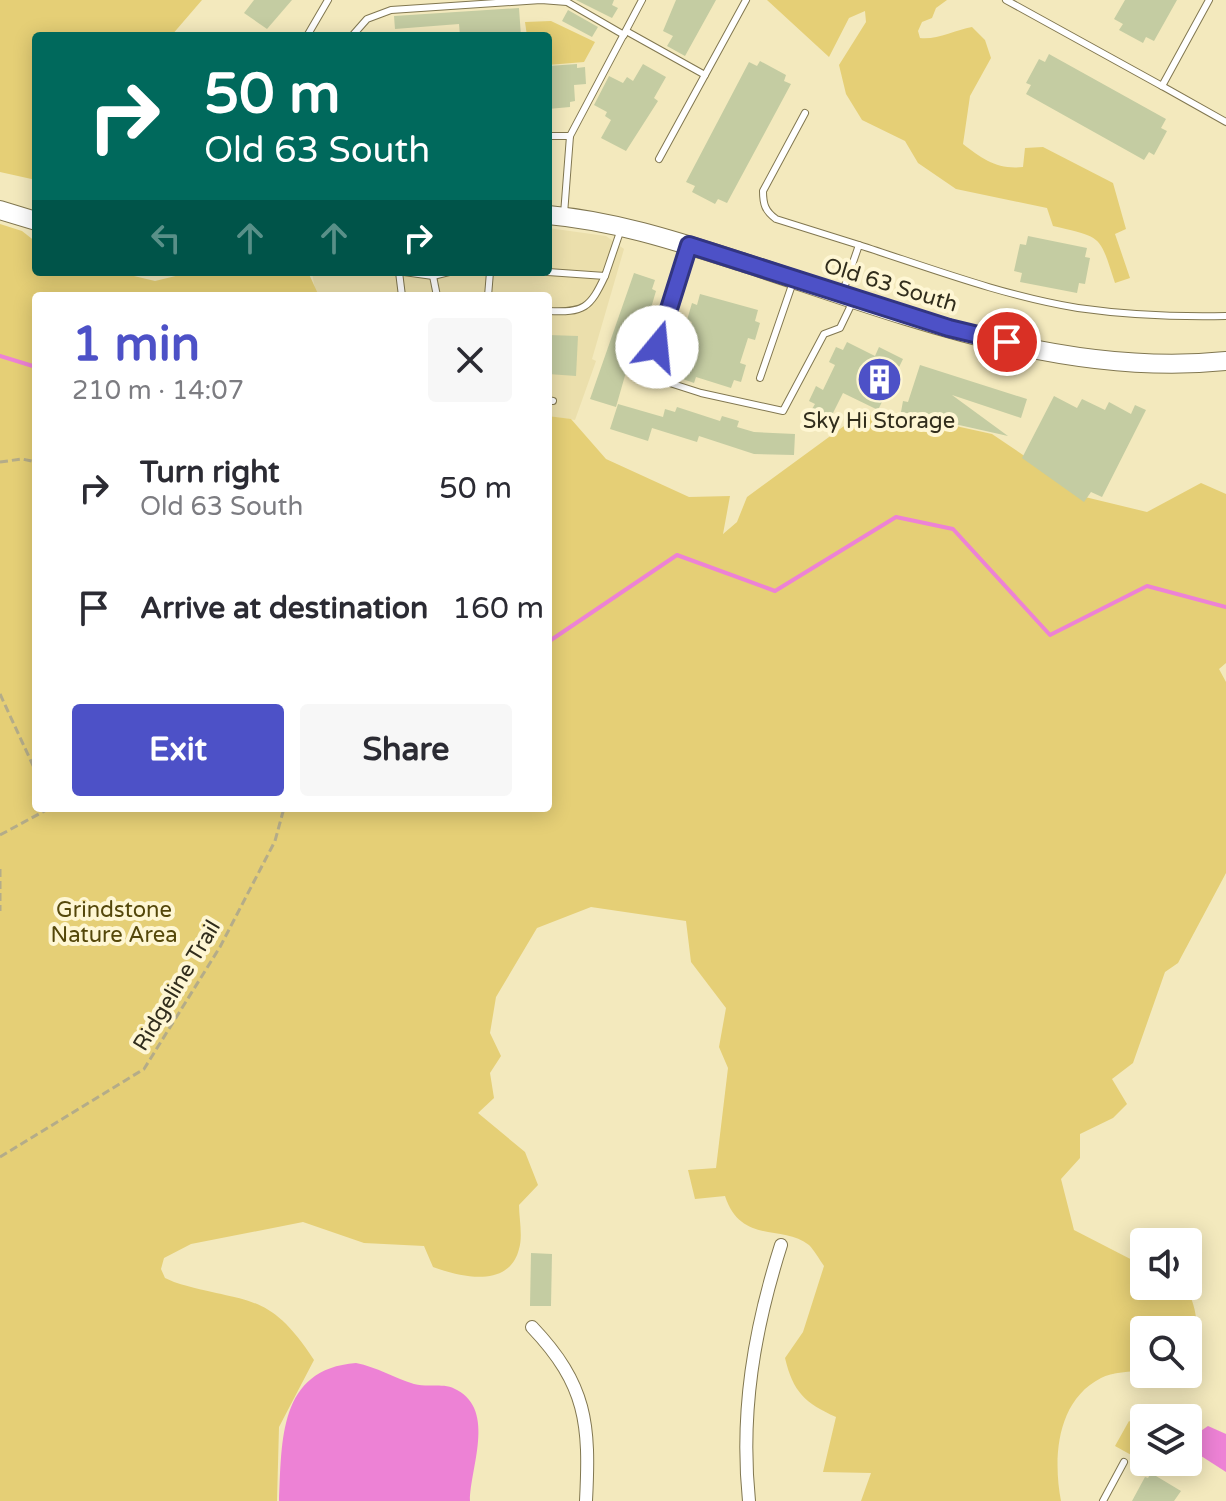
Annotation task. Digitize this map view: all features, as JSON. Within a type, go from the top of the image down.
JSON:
[{"type":"main road","points":[[0,210],[32,220]]},
{"type":"main road","name":"Old 63 South","points":[[556,216],[622,225],[949,328],[1035,349],[1181,366],[1226,361]]},
{"type":"street","points":[[749,1501],[743,1451],[746,1398],[769,1284],[781,1245]]},
{"type":"street","points":[[532,1327],[554,1350],[580,1395],[589,1442],[586,1501]]},
{"type":"lane","points":[[307,32],[328,0]]},
{"type":"lane","points":[[356,32],[367,19],[391,10],[541,0],[567,2],[705,75]]},
{"type":"lane","points":[[556,216],[570,136],[642,0]]},
{"type":"lane","points":[[659,159],[746,0]]},
{"type":"lane","points":[[1162,86],[1209,0]]},
{"type":"lane","points":[[1011,1],[1226,122]]},
{"type":"lane","points":[[805,113],[763,191],[767,212],[776,219],[1027,297],[1077,308],[1154,316],[1226,316]]},
{"type":"lane","points":[[552,136],[570,136]]},
{"type":"lane","points":[[552,311],[581,310],[590,303],[605,276],[622,225]]},
{"type":"lane","points":[[689,245],[648,376],[688,389],[783,411],[824,334],[840,328],[845,322],[859,245]]},
{"type":"lane","points":[[552,272],[605,276]]},
{"type":"lane","points":[[433,276],[436,292]]},
{"type":"lane","points":[[760,378],[794,279]]},
{"type":"lane","points":[[1103,1501],[1124,1462]]},
{"type":"path","points":[[0,462],[22,459],[32,461]]},
{"type":"path","points":[[0,694],[32,763]]},
{"type":"path","points":[[0,835],[43,812]]},
{"type":"path","name":"Ridgeline Trail","points":[[0,1157],[144,1069],[220,947],[275,841],[283,812]]},
{"type":"path","points":[[0,869],[0,911]]},
{"type":"shaded area","points":[[552,229],[606,236],[624,249],[592,359],[596,361],[575,420],[552,417],[552,292],[315,292],[313,276],[552,276]]},
{"type":"shaded area","points":[[356,1363],[414,1384],[452,1388],[469,1399],[478,1426],[470,1501],[279,1501],[284,1433],[298,1393],[311,1379],[330,1368]]},
{"type":"shaded area","points":[[1208,1426],[1226,1434],[1226,1472],[1202,1457],[1202,1430]]},
{"type":"green space","points":[[0,0],[202,0],[174,32],[32,32],[32,179],[0,172]]},
{"type":"green space","points":[[767,0],[947,0],[936,8],[932,18],[922,22],[918,31],[920,38],[972,27],[985,40],[991,58],[970,96],[963,144],[991,162],[1006,167],[1023,167],[1025,148],[1043,147],[1113,183],[1126,229],[1115,234],[1130,278],[1115,283],[1106,255],[1097,241],[1082,233],[1053,226],[1047,208],[956,189],[918,163],[905,141],[862,120],[846,94],[839,65],[866,22],[865,11],[849,18],[829,57]]},
{"type":"green space","points":[[551,21],[595,42],[584,62],[552,65],[552,32],[526,32],[525,22]]},
{"type":"green space","name":"Grindstone Nature Area","points":[[0,224],[22,231],[32,239],[32,276],[134,276],[155,281],[176,276],[310,276],[317,292],[32,292],[32,812],[552,812],[552,417],[571,419],[606,459],[689,497],[730,496],[723,534],[737,522],[747,497],[855,418],[892,412],[992,434],[1085,497],[1147,512],[1201,483],[1226,494],[1226,663],[1219,669],[1226,682],[1226,873],[1178,963],[1165,972],[1133,1063],[1112,1079],[1127,1104],[1113,1118],[1080,1134],[1080,1158],[1061,1179],[1074,1230],[1130,1259],[1130,1300],[1192,1300],[1195,1316],[1130,1316],[1130,1372],[1101,1378],[1086,1388],[1066,1416],[1058,1450],[1061,1501],[861,1501],[871,1473],[823,1472],[836,1417],[816,1407],[802,1395],[792,1380],[785,1358],[803,1332],[824,1266],[809,1245],[799,1239],[752,1228],[741,1221],[725,1196],[695,1199],[688,1170],[716,1168],[728,1068],[719,1047],[726,1008],[691,962],[686,921],[591,907],[537,928],[496,997],[490,1033],[501,1056],[490,1073],[494,1098],[478,1113],[525,1152],[538,1185],[519,1205],[519,1249],[514,1262],[505,1270],[482,1277],[456,1274],[433,1267],[424,1246],[364,1243],[303,1222],[191,1244],[164,1258],[161,1269],[165,1278],[238,1298],[268,1310],[297,1337],[314,1360],[279,1427],[277,1501],[0,1501]]},
{"type":"green space","points":[[1129,1421],[1130,1454],[1115,1446]]},
{"type":"building","points":[[254,0],[292,0],[267,29],[244,13]]},
{"type":"building","points":[[576,0],[614,0],[612,5],[618,8],[612,18]]},
{"type":"building","points":[[676,0],[716,0],[685,56],[667,46],[673,36],[663,31]]},
{"type":"building","points":[[1125,0],[1177,0],[1154,41],[1146,37],[1143,43],[1119,30],[1123,24],[1114,19]]},
{"type":"building","points":[[519,8],[521,32],[460,32],[459,24],[395,29],[394,16]]},
{"type":"building","points":[[568,10],[598,27],[592,37],[562,21]]},
{"type":"building","points":[[1049,54],[1166,119],[1161,128],[1167,131],[1154,155],[1149,152],[1144,160],[1026,94],[1031,85],[1026,83],[1039,59],[1045,62]]},
{"type":"building","points":[[760,61],[786,75],[784,81],[791,84],[727,203],[718,199],[715,204],[692,192],[695,186],[686,182],[749,62],[757,66]]},
{"type":"building","points":[[577,64],[577,68],[585,67],[586,84],[574,85],[575,101],[570,102],[570,107],[552,109],[552,66]]},
{"type":"building","points":[[643,64],[666,77],[654,98],[658,101],[626,151],[601,138],[611,120],[605,116],[607,112],[594,105],[609,76],[623,83],[627,77],[633,81]]},
{"type":"building","points":[[1028,236],[1087,248],[1085,257],[1090,258],[1085,284],[1079,283],[1077,293],[1020,282],[1022,273],[1014,271],[1020,244],[1026,245]]},
{"type":"building","points":[[634,273],[655,280],[652,289],[656,291],[651,308],[646,306],[637,334],[642,336],[636,352],[632,351],[616,407],[590,399]]},
{"type":"building","points":[[700,294],[758,310],[755,321],[760,323],[755,340],[748,338],[740,363],[746,365],[741,382],[734,380],[731,388],[696,377],[694,383],[674,376],[677,365],[673,364],[678,347],[683,349],[692,322],[687,320],[692,303],[697,305]]},
{"type":"building","points":[[552,335],[578,336],[576,376],[552,374]]},
{"type":"building","points":[[847,342],[875,356],[879,347],[903,359],[878,410],[843,393],[828,423],[809,414],[815,404],[809,401],[816,386],[823,390],[835,365],[829,362],[836,347],[843,350]]},
{"type":"building","points":[[920,365],[1027,399],[1021,418],[952,395],[1008,436],[901,412],[903,401],[908,402]]},
{"type":"building","points":[[1054,396],[1077,408],[1082,399],[1105,410],[1109,402],[1131,414],[1135,405],[1146,410],[1102,497],[1091,492],[1084,502],[1022,458]]},
{"type":"building","points":[[618,404],[663,417],[665,409],[675,412],[677,407],[720,421],[722,416],[739,421],[737,427],[754,432],[795,434],[794,455],[754,454],[699,436],[697,442],[652,428],[648,441],[610,429]]},
{"type":"building","points":[[531,1253],[552,1254],[551,1306],[530,1306]]},
{"type":"building","points":[[1156,1476],[1181,1491],[1174,1501],[1132,1501],[1145,1477]]},
{"type":"waterway","points":[[0,356],[32,366]]},
{"type":"waterway","points":[[552,639],[677,555],[775,591],[896,517],[953,529],[1050,635],[1147,586],[1226,607]]},
{"type":"place","name":"Sky Hi Storage","points":[[879,379]]},
{"type":"route","points":[[657,347],[689,245],[949,328],[1007,342]]}]
